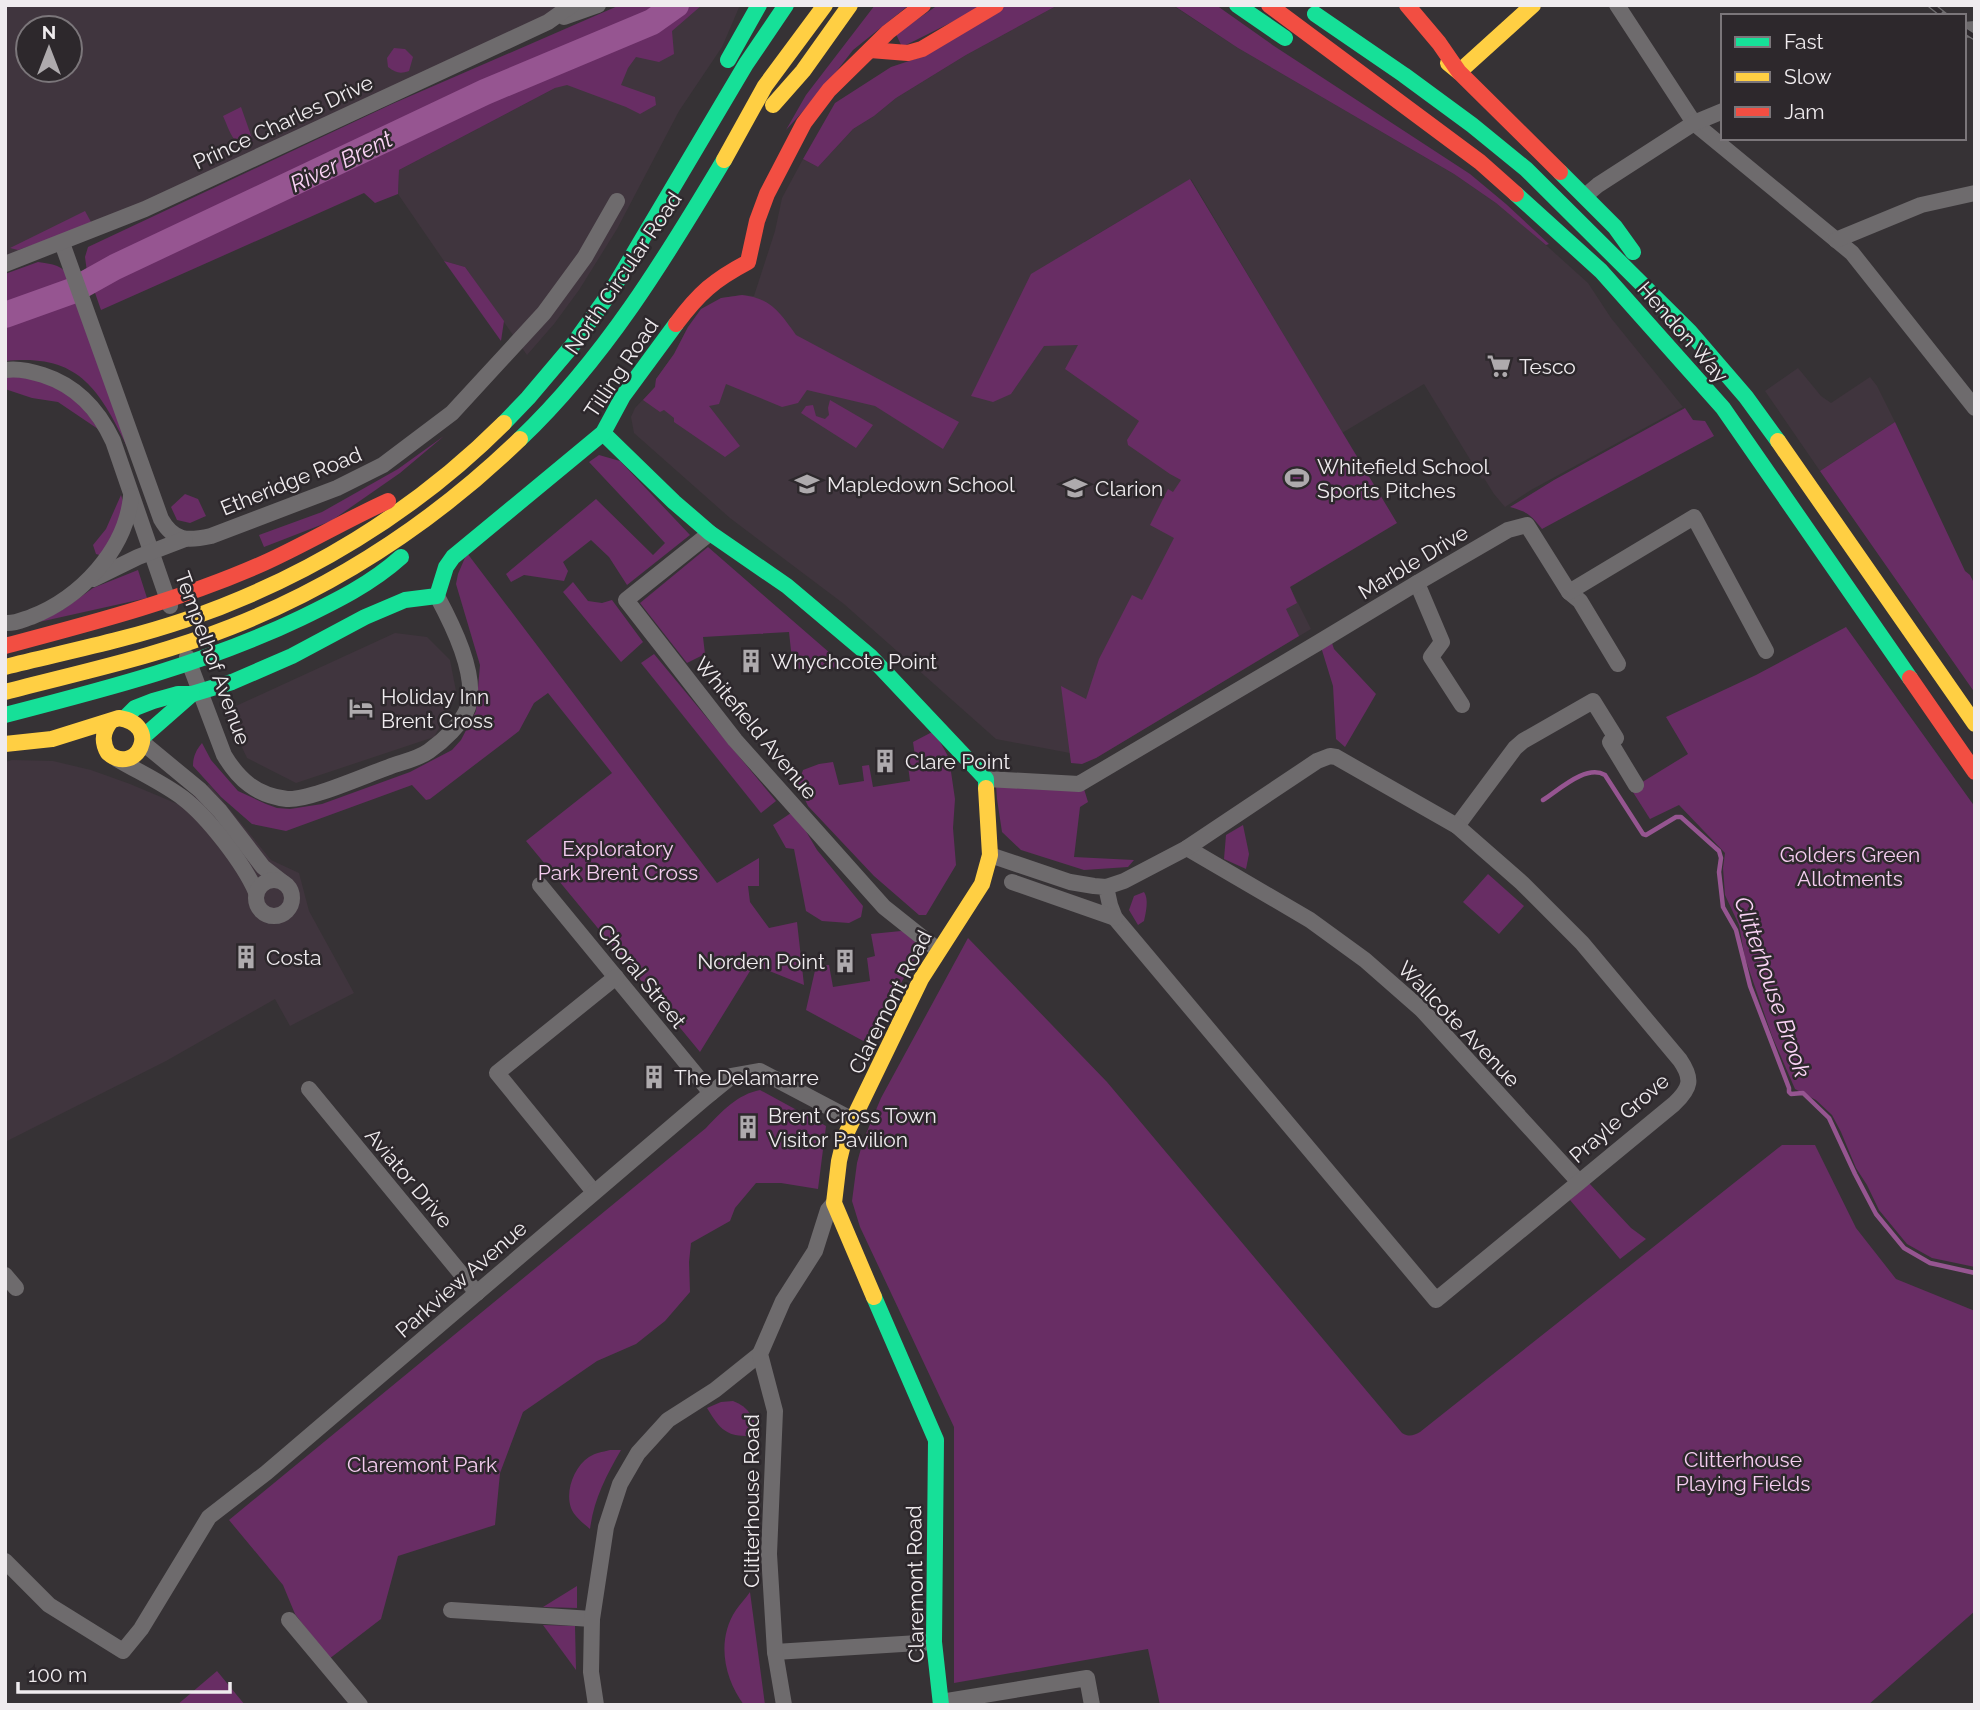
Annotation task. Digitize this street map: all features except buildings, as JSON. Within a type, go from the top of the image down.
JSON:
[{"type":"main road","points":[[702,136],[726,63],[759,5]]},
{"type":"main road","name":"North Circular Road","points":[[5,667],[188,618],[260,590],[366,534],[432,487],[497,432],[527,401],[578,339],[613,289],[738,76],[786,5]]},
{"type":"main road","name":"North Circular Road","points":[[5,692],[194,641],[232,627],[307,594],[378,553],[445,507],[512,447],[590,363],[633,304],[727,154],[765,87],[825,5]]},
{"type":"main road","points":[[727,154],[803,71],[850,5]]},
{"type":"main road","name":"Tilling Road","points":[[437,596],[446,567],[453,557],[603,433],[623,396],[688,308],[705,289],[723,275],[748,262],[757,221],[767,194],[804,123],[829,90],[904,18],[923,5]]},
{"type":"main road","points":[[870,50],[908,53],[922,49],[996,5]]},
{"type":"main road","points":[[1237,5],[1299,48]]},
{"type":"main road","name":"Hendon Way","points":[[1269,5],[1480,162],[1601,271],[1637,310],[1723,408],[1975,772]]},
{"type":"main road","name":"Hendon Way","points":[[1303,5],[1424,89],[1526,169],[1690,332],[1746,397],[1807,480],[1975,724]]},
{"type":"main road","points":[[1393,5],[1432,50],[1459,72],[1615,227],[1690,332]]},
{"type":"main road","points":[[1406,5],[1439,43],[1459,72]]},
{"type":"main road","points":[[1459,72],[1533,5]]},
{"type":"main road","points":[[1321,63],[1480,162]]},
{"type":"main road","points":[[603,433],[710,533],[787,586],[870,656],[986,779]]},
{"type":"main road","points":[[5,646],[87,625],[210,584],[296,548],[385,502],[432,487]]},
{"type":"main road","points":[[5,715],[119,686],[223,653],[283,628],[364,587],[391,567],[420,538],[445,507]]},
{"type":"main road","points":[[113,756],[104,748],[102,735],[105,726],[135,708],[178,694],[192,694],[232,682],[292,656],[365,617],[405,600],[437,596]]},
{"type":"main road","points":[[51,739],[127,759],[136,754],[143,740],[192,694]]},
{"type":"main road","points":[[5,744],[51,739],[118,720],[136,723],[143,740]]},
{"type":"main road","name":"Claremont Road","points":[[941,1703],[934,1642],[936,1440],[834,1203],[840,1153],[853,1120],[921,979],[982,884],[990,855],[986,779]]},
{"type":"street","name":"Prince Charles Drive","points":[[5,264],[180,193],[548,22],[572,5]]},
{"type":"street","points":[[548,22],[598,5]]},
{"type":"street","points":[[1617,5],[1695,123],[1852,253],[1975,408]]},
{"type":"street","points":[[1585,195],[1695,123],[1721,112]]},
{"type":"street","points":[[1836,240],[1921,205],[1975,193]]},
{"type":"street","name":"Etheridge Road","points":[[87,581],[138,557],[185,539],[211,536],[337,488],[383,466],[452,413],[544,313],[585,257],[617,201]]},
{"type":"street","points":[[62,243],[161,519],[172,534],[185,539]]},
{"type":"street","name":"Tempelhof Avenue","points":[[5,370],[36,373],[75,389],[102,419],[113,441],[224,755],[244,782],[260,791],[290,799],[311,795],[427,753],[459,724],[468,707],[469,691],[463,653],[437,596]]},
{"type":"street","points":[[8,624],[44,612],[70,596],[103,563],[129,511],[135,445]]},
{"type":"street","points":[[1618,664],[1580,601],[1569,592],[1694,517],[1766,650]]},
{"type":"street","name":"Marble Drive","points":[[986,779],[1079,784],[1508,530],[1527,525],[1569,592]]},
{"type":"street","name":"Whitefield Avenue","points":[[710,533],[626,600],[735,740],[884,907],[938,950]]},
{"type":"street","points":[[1417,583],[1442,642],[1431,657],[1462,705]]},
{"type":"street","points":[[1457,826],[1522,741],[1593,701],[1616,738],[1610,742],[1636,785]]},
{"type":"street","points":[[113,756],[182,797],[204,816],[249,875],[256,892],[258,908],[262,912],[277,916],[284,914],[292,900],[286,884],[263,867],[220,811],[200,790],[143,740]]},
{"type":"street","name":"Prayle Grove","points":[[1330,756],[1343,759],[1457,826],[1522,883],[1582,943],[1680,1060],[1686,1069],[1689,1082],[1685,1094],[1436,1300],[1115,918],[1106,887],[1124,881],[1187,848],[1317,761],[1330,756]]},
{"type":"street","name":"Wallcote Avenue","points":[[1187,848],[1310,920],[1364,960],[1422,1010],[1579,1182]]},
{"type":"street","points":[[990,855],[1070,882],[1106,887]]},
{"type":"street","points":[[256,892],[264,882],[281,881]]},
{"type":"street","points":[[1012,882],[1115,918]]},
{"type":"street","name":"Choral Street","points":[[540,885],[616,977],[707,1096]]},
{"type":"street","points":[[594,1192],[498,1073],[616,977]]},
{"type":"street","name":"Parkview Avenue","points":[[5,1561],[49,1605],[123,1651],[141,1629],[209,1517],[266,1474],[732,1076],[760,1072],[853,1120]]},
{"type":"street","name":"Aviator Drive","points":[[309,1089],[477,1293]]},
{"type":"street","points":[[596,1705],[591,1672],[592,1619],[606,1527],[620,1484],[638,1453],[668,1420],[715,1390],[760,1354],[783,1301],[815,1251],[828,1210],[834,1203]]},
{"type":"street","points":[[5,1275],[16,1288]]},
{"type":"street","name":"Clitterhouse Road","points":[[760,1354],[775,1411],[769,1554],[775,1652],[783,1705]]},
{"type":"street","points":[[451,1610],[592,1619]]},
{"type":"street","points":[[289,1620],[360,1705]]},
{"type":"street","points":[[775,1652],[934,1642]]},
{"type":"street","points":[[941,1703],[1087,1678],[1092,1705]]},
{"type":"shaded area","points":[[5,5],[566,5],[386,96],[5,263]]},
{"type":"shaded area","points":[[699,5],[740,5],[722,47],[679,111],[617,229],[579,290],[527,355],[465,267],[444,261],[398,194],[399,170],[555,88]]},
{"type":"shaded area","points":[[1058,5],[1172,5],[1238,48],[1454,174],[1527,228],[1588,283],[1611,318],[1683,407],[1505,507],[1484,478],[1482,479],[1424,384],[1342,433],[1191,179],[1084,242],[1290,587],[1311,629],[1096,758],[996,739],[844,604],[730,518],[634,433],[631,417],[635,408],[655,387],[656,379],[674,354],[688,327],[721,298],[754,296],[775,231],[782,198],[803,159],[818,167],[853,129],[896,98],[966,55]]},
{"type":"shaded area","points":[[1798,368],[1821,396],[1831,403],[1870,377],[1895,422],[1820,471],[1765,391]]},
{"type":"shaded area","points":[[395,633],[427,637],[450,660],[457,696],[434,737],[296,783],[247,758],[225,711]]},
{"type":"shaded area","points":[[53,761],[91,770],[180,805],[209,784],[271,860],[299,873],[309,911],[354,993],[290,1026],[275,999],[166,1061],[5,1142],[5,762]]},
{"type":"green space","points":[[620,5],[668,5],[649,18],[450,101],[169,238],[87,272],[85,257],[88,247],[392,104]]},
{"type":"green space","points":[[683,5],[702,5],[672,31],[674,54],[659,62],[636,57],[621,85],[655,97],[656,105],[640,114],[567,85],[555,88],[399,170],[398,194],[375,203],[364,193],[101,310],[94,290],[128,270],[488,98],[653,27]]},
{"type":"green space","points":[[875,5],[909,5],[853,50],[786,130],[806,95]]},
{"type":"green space","points":[[938,5],[986,5],[902,47],[896,34]]},
{"type":"green space","points":[[1006,5],[1058,5],[966,55],[896,98],[853,129],[818,167],[803,159],[835,103],[891,67],[921,57]]},
{"type":"green space","points":[[1173,5],[1216,5],[1470,174],[1549,244],[1546,245],[1496,203],[1454,174],[1238,48]]},
{"type":"green space","points":[[394,48],[405,49],[413,57],[409,71],[398,72],[388,67],[387,58]]},
{"type":"green space","points":[[241,107],[253,141],[248,147],[235,140],[223,116]]},
{"type":"green space","points":[[1190,179],[1397,523],[1290,587],[1297,603],[1286,609],[1299,636],[1096,758],[1082,764],[1071,763],[1061,686],[1086,699],[1099,659],[1132,595],[1142,600],[1174,538],[1150,525],[1168,489],[1173,492],[1181,480],[1128,445],[1127,440],[1139,421],[1065,369],[1078,345],[1044,346],[1011,394],[993,402],[971,396],[1031,274]]},
{"type":"green space","points":[[85,211],[91,222],[18,250],[10,248]]},
{"type":"green space","points":[[444,261],[465,267],[504,321],[501,341]]},
{"type":"green space","points":[[38,262],[59,267],[72,283],[5,306],[5,274]]},
{"type":"green space","points":[[742,295],[768,303],[780,313],[796,335],[959,422],[943,449],[875,406],[807,390],[798,403],[782,407],[726,384],[719,404],[709,406],[740,446],[725,457],[674,422],[674,418],[664,410],[660,412],[643,400],[655,387],[656,379],[701,309],[721,298]]},
{"type":"green space","points":[[78,299],[128,448],[96,392],[69,369],[30,360],[5,361],[5,326]]},
{"type":"green space","points":[[5,374],[35,378],[57,387],[80,405],[98,429],[58,402],[32,398],[5,389]]},
{"type":"green space","points":[[830,400],[873,425],[856,448],[801,413],[806,406],[813,405],[816,416],[825,419],[829,415]]},
{"type":"green space","points":[[1685,408],[1693,420],[1705,421],[1714,436],[1542,529],[1529,515],[1510,507],[1554,480]]},
{"type":"green space","points":[[1895,422],[1965,571],[1975,585],[1975,693],[1820,471]]},
{"type":"green space","points":[[444,436],[400,473],[331,521],[264,547],[259,535],[322,512],[398,469]]},
{"type":"green space","points":[[599,455],[620,461],[690,535],[627,585],[609,557],[591,540],[563,562],[568,571],[564,581],[524,575],[511,582],[506,574],[596,499],[653,555],[665,543],[589,462]]},
{"type":"green space","points":[[185,494],[198,499],[206,516],[190,523],[177,520],[171,507]]},
{"type":"green space","points":[[121,495],[126,511],[103,556],[96,554],[93,545],[106,529]]},
{"type":"green space","points":[[708,547],[846,667],[793,669],[789,632],[703,637],[705,654],[687,663],[640,603]]},
{"type":"green space","name":"Exploratory Park Brent Cross","points":[[467,553],[717,883],[759,858],[759,886],[748,886],[750,902],[769,928],[797,922],[804,985],[757,966],[758,958],[700,1052],[526,841],[612,773],[548,693],[534,703],[519,731],[430,799],[426,800],[412,785],[286,831],[252,824],[221,797],[193,766],[195,754],[202,743],[211,760],[238,791],[277,808],[290,809],[322,804],[410,772],[452,750],[461,740],[476,711],[480,665],[456,584]]},
{"type":"green space","points":[[138,570],[147,598],[39,622],[64,609],[93,588]]},
{"type":"green space","points":[[573,582],[588,601],[602,603],[612,600],[643,642],[621,662],[563,592]]},
{"type":"green space","name":"Golders Green Allotments","points":[[1846,627],[1975,807],[1975,1267],[1932,1258],[1907,1244],[1879,1210],[1832,1115],[1816,1100],[1795,1089],[1772,1036],[1745,958],[1739,925],[1725,895],[1725,853],[1679,805],[1650,819],[1631,789],[1688,754],[1666,717],[1756,675]]},
{"type":"green space","points":[[1331,640],[1334,649],[1376,694],[1345,747],[1336,739],[1333,686],[1321,647]]},
{"type":"green space","points":[[654,654],[776,801],[761,813],[641,663]]},
{"type":"green space","points":[[934,731],[949,758],[955,799],[953,828],[956,865],[926,915],[919,915],[874,876],[808,806],[798,785],[803,770],[833,762],[839,785],[864,781],[862,766],[869,765],[873,787],[910,781],[907,758],[915,756],[913,742]]},
{"type":"green space","points":[[996,785],[1084,789],[1088,802],[1080,807],[1074,857],[1134,860],[1128,867],[1084,870],[1021,850],[1002,832]]},
{"type":"green space","points":[[794,811],[817,850],[863,906],[861,917],[849,923],[822,921],[806,911],[794,849],[786,848],[773,825]]},
{"type":"green space","points":[[1243,825],[1249,854],[1246,869],[1224,859],[1226,835]]},
{"type":"green space","points":[[1488,874],[1524,906],[1499,934],[1463,902]]},
{"type":"green space","points":[[1144,892],[1146,914],[1144,921],[1138,925],[1129,910],[1134,896]]},
{"type":"green space","points":[[901,931],[912,935],[922,946],[867,1043],[806,1010],[816,966],[829,965],[833,987],[870,981],[867,958],[875,956],[871,934]]},
{"type":"green space","name":"Clitterhouse Playing Fields","points":[[968,938],[1107,1082],[1402,1433],[1407,1435],[1420,1432],[1782,1145],[1815,1145],[1856,1228],[1896,1279],[1975,1311],[1975,1611],[1868,1705],[1160,1705],[1148,1649],[954,1683],[954,1427],[860,1227],[852,1201],[863,1141],[881,1098]]},
{"type":"green space","name":"Claremont Park","points":[[760,1090],[826,1126],[818,1189],[781,1183],[756,1183],[735,1208],[730,1221],[691,1243],[690,1292],[665,1321],[636,1344],[597,1361],[523,1412],[500,1473],[495,1525],[398,1556],[381,1619],[329,1659],[295,1614],[283,1585],[229,1520],[706,1128],[730,1104],[744,1095]]},
{"type":"green space","points":[[1589,1183],[1631,1228],[1646,1239],[1620,1259],[1570,1200]]},
{"type":"green space","points":[[733,1401],[751,1414],[757,1436],[739,1436],[727,1432],[707,1408],[721,1402]]},
{"type":"green space","points":[[621,1450],[601,1488],[590,1529],[572,1511],[569,1501],[570,1487],[575,1473],[584,1461],[594,1454]]},
{"type":"green space","points":[[577,1586],[577,1608],[543,1607]]},
{"type":"green space","points":[[750,1592],[765,1705],[744,1705],[731,1683],[725,1659],[724,1646],[730,1622]]},
{"type":"green space","points":[[543,1625],[575,1626],[576,1670]]},
{"type":"green space","points":[[217,1671],[245,1705],[177,1705]]},
{"type":"waterway","name":"River Brent","points":[[5,315],[72,291],[115,267],[485,92],[652,22],[676,5]]},
{"type":"waterway","name":"Clitterhouse Brook","points":[[1543,800],[1581,775],[1605,775],[1643,834],[1646,835],[1676,817],[1681,817],[1719,851],[1723,907],[1736,930],[1750,986],[1789,1092],[1803,1093],[1829,1118],[1876,1214],[1904,1248],[1930,1263],[1975,1273]]},
{"type":"railway","points":[[1931,5],[1942,14]]},
{"type":"railway","points":[[1966,31],[1975,37]]},
{"type":"traffic: fast","points":[[728,60],[759,5]]},
{"type":"traffic: fast","points":[[504,423],[572,346],[612,290],[746,64],[786,5]]},
{"type":"traffic: fast","points":[[1237,5],[1285,38]]},
{"type":"traffic: fast","points":[[1315,14],[1404,75],[1526,169],[1690,332],[1746,397],[1778,441]]},
{"type":"traffic: fast","points":[[520,439],[579,376],[606,342],[656,271],[724,160]]},
{"type":"traffic: fast","points":[[1560,172],[1615,227],[1633,252]]},
{"type":"traffic: fast","points":[[1516,194],[1601,271],[1723,408],[1910,678]]},
{"type":"traffic: fast","points":[[125,718],[135,708],[153,701],[178,694],[192,694],[232,682],[292,656],[365,617],[405,600],[437,596],[446,567],[453,557],[603,433],[623,396],[676,324]]},
{"type":"traffic: fast","points":[[603,433],[710,533],[787,586],[870,656],[986,779],[986,788]]},
{"type":"traffic: fast","points":[[5,715],[193,662],[265,634],[365,584],[401,557]]},
{"type":"traffic: fast","points":[[143,737],[192,694]]},
{"type":"traffic: fast","points":[[874,1297],[936,1440],[934,1642],[941,1705]]},
{"type":"traffic: slow","points":[[724,160],[765,86],[825,5]]},
{"type":"traffic: slow","points":[[773,105],[803,71],[850,5]]},
{"type":"traffic: slow","points":[[1448,63],[1459,72],[1533,5]]},
{"type":"traffic: slow","points":[[5,667],[163,627],[273,584],[356,540],[396,514],[470,455],[504,423]]},
{"type":"traffic: slow","points":[[5,692],[176,647],[231,627],[310,591],[348,570],[420,523],[488,469],[520,439]]},
{"type":"traffic: slow","points":[[1778,441],[1975,724]]},
{"type":"traffic: slow","points":[[5,744],[52,739],[119,718],[132,722],[140,730],[142,738],[140,747],[128,759],[118,759],[108,753],[104,736],[111,721]]},
{"type":"traffic: slow","points":[[874,1297],[834,1203],[839,1161],[845,1136],[921,979],[982,884],[990,855],[986,788]]},
{"type":"traffic: jam","points":[[676,324],[708,288],[748,262],[757,221],[767,194],[804,123],[829,90],[888,32],[923,5]]},
{"type":"traffic: jam","points":[[870,50],[908,53],[922,49],[996,5]]},
{"type":"traffic: jam","points":[[1269,5],[1480,162],[1516,194]]},
{"type":"traffic: jam","points":[[1407,5],[1459,72],[1560,172]]},
{"type":"traffic: jam","points":[[5,646],[169,599],[233,576],[388,501]]},
{"type":"traffic: jam","points":[[1910,678],[1975,772]]},
{"type":"place","name":"Tesco","points":[[1499,366]]},
{"type":"place","name":"Whitefield School Sports Pitches","points":[[1297,478]]},
{"type":"place","name":"Mapledown School","points":[[807,484]]},
{"type":"place","name":"Clarion","points":[[1075,488]]},
{"type":"place","name":"Whychcote Point","points":[[751,661]]},
{"type":"place","name":"Holiday Inn Brent Cross","points":[[361,708]]},
{"type":"place","name":"Clare Point","points":[[885,761]]},
{"type":"place","name":"Costa","points":[[246,957]]},
{"type":"place","name":"Norden Point","points":[[845,961]]},
{"type":"place","name":"The Delamarre","points":[[654,1077]]},
{"type":"place","name":"Brent Cross Town Visitor Pavilion","points":[[748,1127]]}]
